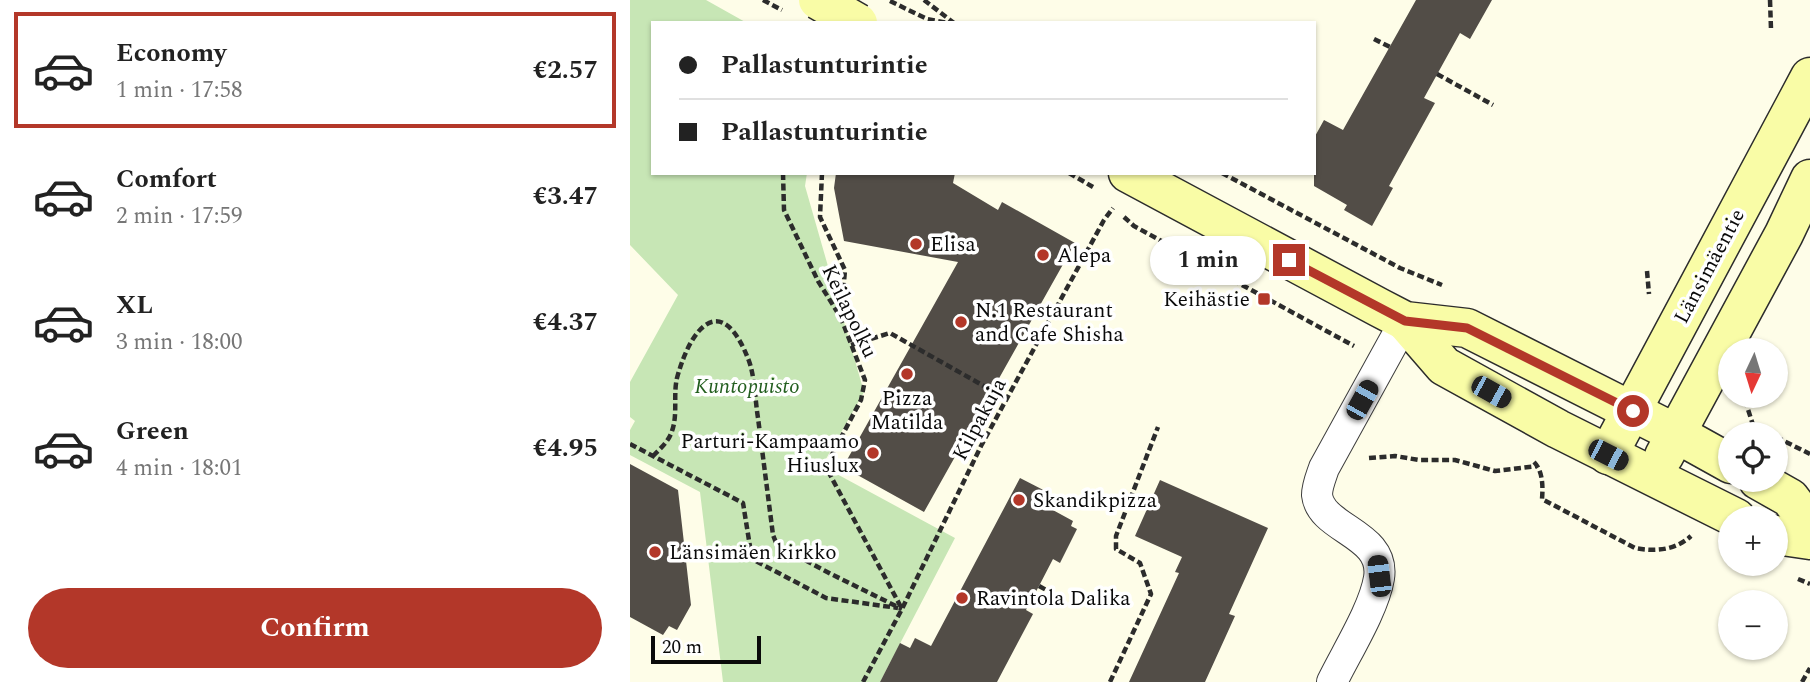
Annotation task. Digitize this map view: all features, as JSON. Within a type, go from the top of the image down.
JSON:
[{"type":"street","points":[[818,0],[855,21]]},
{"type":"street","name":"Länsimäentie","points":[[1608,455],[1810,77]]},
{"type":"street","points":[[1652,477],[1778,246],[1810,179]]},
{"type":"street","points":[[1112,192],[1405,321],[1467,328],[1718,457]]},
{"type":"street","points":[[1332,682],[1372,598],[1379,576],[1377,558],[1367,542],[1332,517],[1317,496],[1324,468],[1405,321]]},
{"type":"street","points":[[1405,321],[1444,366],[1608,455],[1718,509]]},
{"type":"street","points":[[1779,492],[1790,498],[1810,525]]},
{"type":"street","points":[[1788,537],[1810,540]]},
{"type":"path","points":[[888,0],[927,19],[938,21]]},
{"type":"path","points":[[924,0],[951,21]]},
{"type":"path","points":[[1770,0],[1771,29]]},
{"type":"path","points":[[1374,39],[1390,47]]},
{"type":"path","points":[[1437,74],[1493,105]]},
{"type":"path","name":"Keilapolku","points":[[783,175],[784,211],[818,282],[841,318],[865,380],[861,400],[828,462],[828,471],[902,609]]},
{"type":"path","points":[[821,175],[820,217],[845,270],[841,318]]},
{"type":"path","points":[[1074,175],[1112,192],[1133,226],[1383,362]]},
{"type":"path","points":[[1226,175],[1400,268],[1450,288]]},
{"type":"path","name":"Kilpakuja","points":[[863,682],[902,609],[981,446],[1104,220],[1112,192]]},
{"type":"path","points":[[653,456],[667,442],[672,431],[677,378],[692,342],[697,333],[710,322],[721,320],[731,326],[741,340],[751,368],[773,535],[777,545],[902,609]]},
{"type":"path","points":[[851,345],[890,333],[1007,399]]},
{"type":"path","points":[[1110,682],[1151,594],[1140,563],[1116,548],[1116,536],[1158,427]]},
{"type":"path","points":[[1788,443],[1810,454]]},
{"type":"path","points":[[630,444],[743,503],[752,559],[825,598],[902,609]]},
{"type":"path","points":[[1324,468],[1351,460],[1395,456],[1419,460],[1455,460],[1495,471],[1538,466]]},
{"type":"path","points":[[1530,458],[1538,466],[1543,486],[1542,499],[1635,548],[1650,551],[1673,547],[1693,534]]},
{"type":"path","points":[[1039,586],[1048,591]]},
{"type":"path","points":[[1802,682],[1810,668]]},
{"type":"green space","name":"Kuntopuisto","points":[[630,0],[706,0],[743,21],[651,21],[651,175],[807,175],[805,186],[864,392],[822,466],[955,538],[880,682],[723,682],[700,492],[630,455],[630,430],[635,421],[630,417],[630,382],[678,295],[630,245]]},
{"type":"building","points":[[1416,0],[1492,0],[1470,39],[1460,33],[1424,98],[1435,103],[1389,186],[1393,188],[1372,226],[1344,210],[1347,205],[1314,186],[1316,134],[1324,120],[1343,130]]},
{"type":"building","points":[[836,175],[955,175],[953,183],[998,210],[1002,202],[1075,243],[924,512],[843,467],[958,262],[844,241],[834,188]]},
{"type":"building","name":"Länsimäen kirkko","points":[[630,464],[678,490],[691,605],[677,630],[669,626],[663,635],[630,617]]},
{"type":"building","points":[[1020,478],[1057,497],[1051,509],[1073,521],[1071,526],[1077,529],[1060,563],[1053,559],[1026,610],[1033,614],[997,682],[880,682],[900,643],[910,648],[915,638],[931,646]]},
{"type":"building","points":[[1160,480],[1268,528],[1229,614],[1235,616],[1205,682],[1129,682],[1179,573],[1175,572],[1182,557],[1135,536]]},
{"type":"place","name":"Elisa","points":[[916,244]]},
{"type":"place","name":"Alepa","points":[[1043,255]]},
{"type":"place","name":"Keihästie","points":[[1264,299]]},
{"type":"place","name":"N.1 Restaurant and Cafe Shisha","points":[[961,322]]},
{"type":"place","name":"Pizza Matilda","points":[[907,374]]},
{"type":"place","name":"Parturi-Kampaamo Hiuslux","points":[[873,453]]},
{"type":"place","name":"Skandikpizza","points":[[1019,500]]},
{"type":"place","name":"Länsimäen kirkko","points":[[655,552]]},
{"type":"place","name":"Ravintola Dalika","points":[[962,598]]},
{"type":"route","points":[[1289,260],[1405,321],[1467,328],[1633,411]]}]
